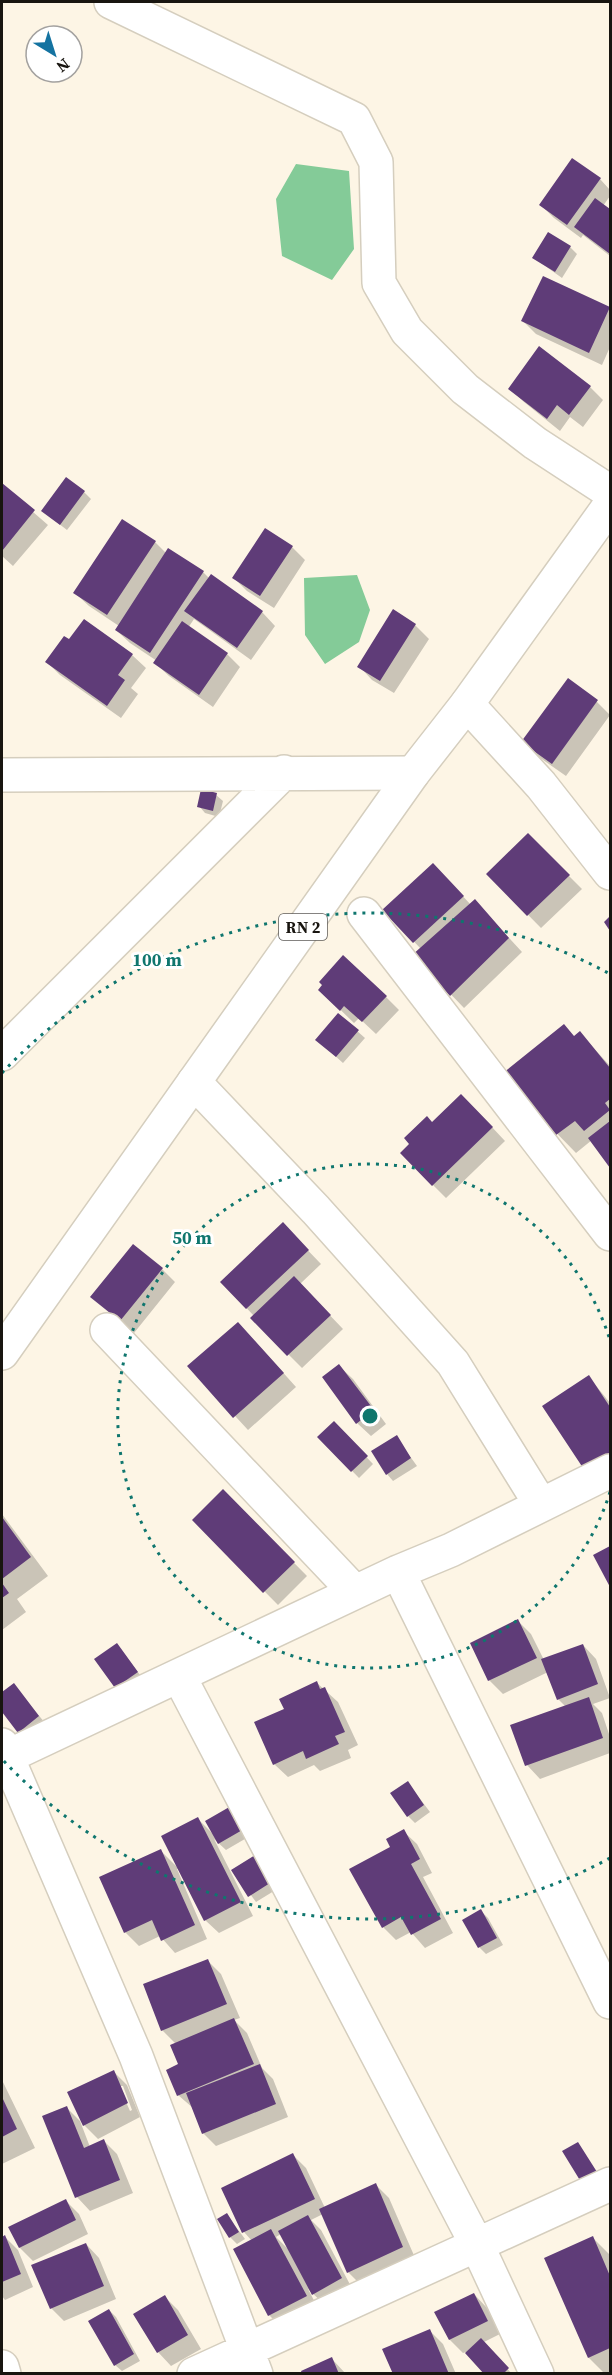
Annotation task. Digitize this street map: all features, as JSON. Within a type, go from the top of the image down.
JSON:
[{"type":"main road","points":[[111,2],[354,119],[376,162],[379,283],[407,331],[465,389],[535,443],[610,492]]},
{"type":"main road","name":"RN 2","points":[[2,1353],[412,772],[606,522]]},
{"type":"main road","points":[[467,704],[540,785],[610,873]]},
{"type":"main road","points":[[2,1054],[284,772]]},
{"type":"main road","points":[[2,775],[412,772]]},
{"type":"main road","points":[[363,914],[610,1234]]},
{"type":"main road","points":[[194,1082],[316,1210],[453,1363],[541,1505]]},
{"type":"main road","points":[[107,1330],[355,1592]]},
{"type":"main road","points":[[251,2362],[136,2056],[3,1754],[179,1676],[398,1572],[451,1550],[610,1471]]},
{"type":"main road","points":[[398,1572],[610,2002]]},
{"type":"main road","points":[[179,1676],[477,2245],[537,2373]]},
{"type":"main road","points":[[194,2373],[251,2362],[477,2245],[610,2184]]},
{"type":"main road","points":[[2,2367],[4,2373]]},
{"type":"green space","points":[[296,164],[349,171],[354,249],[332,280],[282,256],[276,199]]},
{"type":"green space","points":[[357,575],[370,610],[359,642],[325,664],[305,635],[304,578]]},
{"type":"building","points":[[572,158],[601,178],[567,225],[539,205]]},
{"type":"building","points":[[595,198],[610,209],[610,254],[574,227]]},
{"type":"building","points":[[548,232],[571,246],[555,272],[532,258]]},
{"type":"building","points":[[543,276],[610,307],[589,353],[521,321]]},
{"type":"building","points":[[539,346],[591,386],[569,415],[557,405],[547,419],[508,389]]},
{"type":"building","points":[[66,477],[85,491],[60,525],[41,511]]},
{"type":"building","points":[[2,483],[35,510],[2,551]]},
{"type":"building","points":[[122,519],[156,541],[107,615],[73,593]]},
{"type":"building","points":[[265,528],[293,546],[260,596],[232,578]]},
{"type":"building","points":[[168,548],[204,571],[150,653],[115,630]]},
{"type":"building","points":[[211,574],[263,611],[237,648],[184,611]]},
{"type":"building","points":[[393,609],[416,624],[380,681],[357,667]]},
{"type":"building","points":[[84,619],[133,654],[118,675],[125,680],[107,706],[45,662],[64,636],[69,639]]},
{"type":"building","points":[[182,621],[228,653],[199,695],[153,663]]},
{"type":"building","points":[[568,678],[598,700],[552,764],[521,742]]},
{"type":"building","points":[[201,789],[217,793],[213,811],[197,807]]},
{"type":"building","points":[[528,833],[570,875],[527,916],[486,874]]},
{"type":"building","points":[[433,863],[464,896],[413,943],[382,910]]},
{"type":"building","points":[[475,899],[509,938],[450,996],[411,956]]},
{"type":"building","points":[[610,916],[610,931],[604,922]]},
{"type":"building","points":[[343,955],[387,996],[362,1022],[344,1006],[340,1011],[318,990],[322,985],[319,982]]},
{"type":"building","points":[[338,1013],[359,1030],[336,1057],[315,1040]]},
{"type":"building","points":[[564,1024],[574,1036],[580,1031],[610,1068],[610,1099],[605,1103],[610,1110],[584,1131],[575,1121],[556,1135],[503,1073]]},
{"type":"building","points":[[461,1094],[493,1127],[432,1186],[400,1153],[409,1144],[404,1138],[427,1116],[432,1122]]},
{"type":"building","points":[[610,1121],[610,1168],[588,1138]]},
{"type":"building","points":[[283,1222],[309,1250],[246,1309],[220,1282]]},
{"type":"building","points":[[133,1244],[163,1268],[120,1321],[90,1297]]},
{"type":"building","points":[[294,1276],[331,1315],[287,1356],[250,1318]]},
{"type":"building","points":[[238,1322],[284,1373],[233,1418],[187,1366]]},
{"type":"building","points":[[339,1364],[374,1410],[356,1424],[322,1377]]},
{"type":"building","points":[[589,1375],[610,1407],[610,1462],[589,1477],[542,1406]]},
{"type":"building","points":[[334,1421],[368,1456],[351,1472],[317,1437]]},
{"type":"building","points":[[397,1435],[411,1458],[386,1475],[371,1451]]},
{"type":"building","points":[[223,1489],[295,1562],[263,1593],[192,1520]]},
{"type":"building","points":[[2,1517],[31,1557],[2,1579]]},
{"type":"building","points":[[610,1546],[610,1587],[593,1555]]},
{"type":"building","points":[[2,1583],[9,1593],[2,1598]]},
{"type":"building","points":[[518,1619],[537,1658],[488,1681],[470,1643]]},
{"type":"building","points":[[117,1643],[138,1672],[115,1688],[94,1659]]},
{"type":"building","points":[[583,1644],[598,1684],[557,1700],[541,1659]]},
{"type":"building","points":[[317,1681],[320,1689],[325,1687],[345,1732],[335,1736],[339,1744],[306,1759],[303,1751],[273,1765],[254,1722],[284,1709],[279,1699]]},
{"type":"building","points":[[14,1683],[39,1716],[18,1733],[2,1712],[2,1692]]},
{"type":"building","points":[[589,1697],[603,1738],[525,1766],[510,1725]]},
{"type":"building","points":[[408,1781],[424,1805],[407,1817],[390,1793]]},
{"type":"building","points":[[238,1802],[251,1825],[218,1844],[205,1821]]},
{"type":"building","points":[[198,1817],[241,1902],[204,1921],[161,1836]]},
{"type":"building","points":[[404,1829],[420,1859],[411,1864],[441,1919],[411,1935],[401,1917],[382,1928],[349,1869],[390,1847],[386,1839]]},
{"type":"building","points":[[161,1849],[195,1925],[161,1941],[152,1920],[124,1933],[99,1877]]},
{"type":"building","points":[[265,1849],[281,1876],[248,1897],[231,1870]]},
{"type":"building","points":[[481,1909],[497,1938],[478,1948],[462,1920]]},
{"type":"building","points":[[208,1959],[227,2004],[161,2031],[143,1984]]},
{"type":"building","points":[[234,2018],[254,2064],[177,2096],[166,2070],[178,2064],[170,2045]]},
{"type":"building","points":[[260,2064],[276,2104],[202,2134],[186,2093]]},
{"type":"building","points":[[114,2070],[128,2103],[83,2126],[67,2092]]},
{"type":"building","points":[[2,2097],[17,2129],[2,2137]]},
{"type":"building","points":[[67,2106],[84,2148],[104,2139],[120,2180],[75,2198],[42,2116]]},
{"type":"building","points":[[578,2142],[597,2172],[581,2182],[562,2151]]},
{"type":"building","points":[[293,2153],[315,2199],[242,2233],[221,2188]]},
{"type":"building","points":[[376,2183],[403,2247],[347,2273],[319,2209]]},
{"type":"building","points":[[66,2199],[76,2220],[19,2248],[8,2227]]},
{"type":"building","points":[[227,2213],[239,2232],[229,2238],[217,2219]]},
{"type":"building","points":[[308,2215],[342,2278],[312,2295],[278,2231]]},
{"type":"building","points":[[271,2229],[307,2296],[268,2316],[233,2249]]},
{"type":"building","points":[[5,2235],[21,2274],[2,2282],[2,2237]]},
{"type":"building","points":[[593,2236],[610,2276],[610,2348],[588,2358],[544,2258]]},
{"type":"building","points":[[86,2243],[104,2286],[50,2309],[31,2265]]},
{"type":"building","points":[[474,2293],[488,2321],[449,2340],[434,2312]]},
{"type":"building","points":[[165,2295],[188,2335],[157,2353],[133,2314]]},
{"type":"building","points":[[109,2309],[134,2354],[114,2366],[88,2321]]},
{"type":"building","points":[[430,2329],[449,2374],[393,2374],[382,2349]]},
{"type":"building","points":[[481,2338],[509,2368],[503,2374],[484,2374],[465,2353]]},
{"type":"building","points":[[332,2357],[339,2374],[302,2374],[301,2371]]}]
